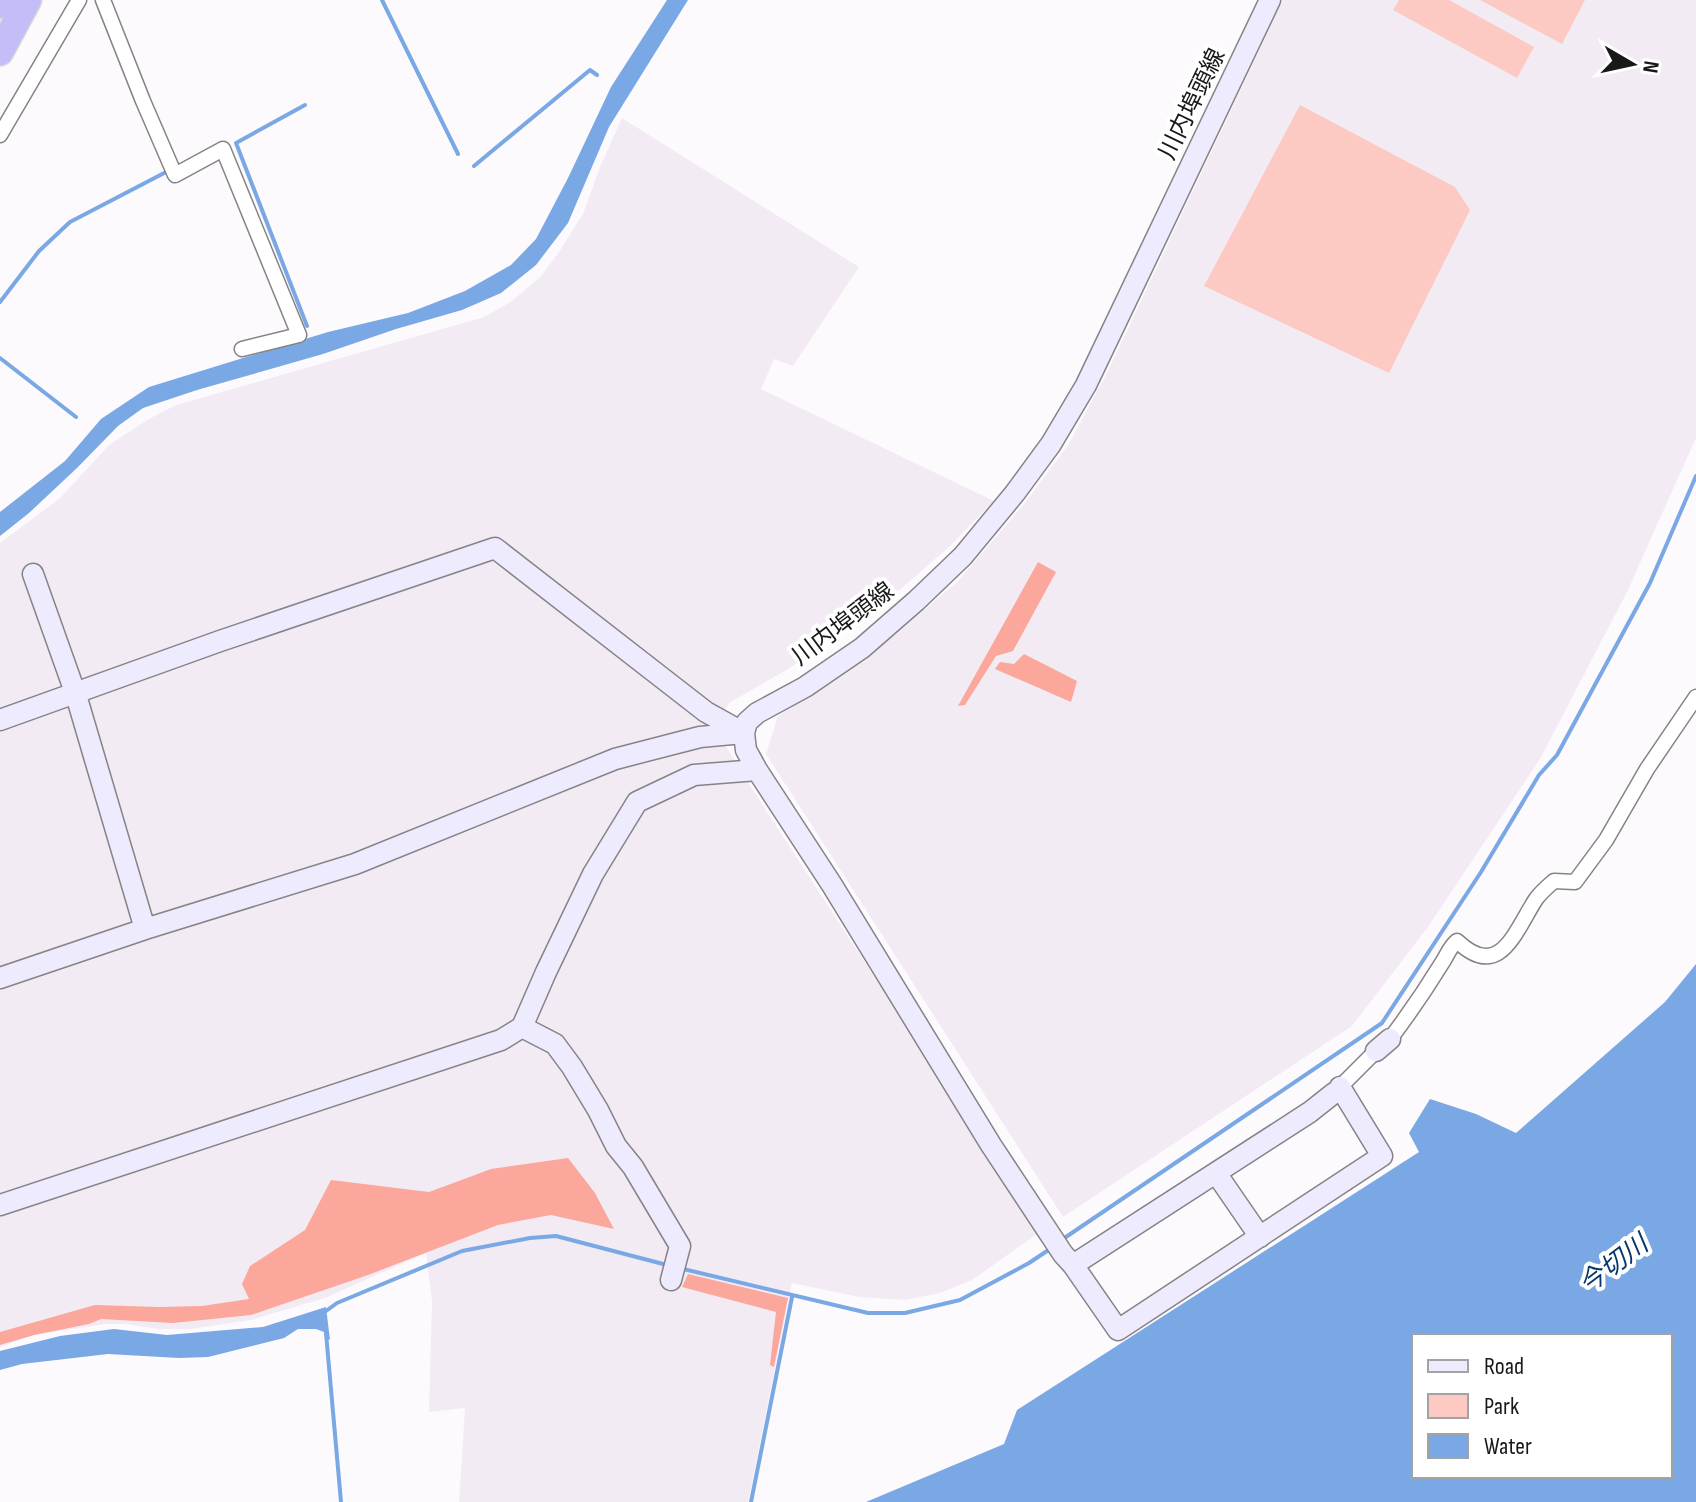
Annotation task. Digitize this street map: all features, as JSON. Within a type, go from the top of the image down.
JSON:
[{"type":"highway","points":[[0,5],[3,0]]},
{"type":"highway","points":[[0,52],[28,0]]},
{"type":"street","points":[[0,135],[79,0]]},
{"type":"street","points":[[103,0],[175,175],[223,149],[299,335],[242,349]]},
{"type":"street","name":"川内埠頭線","points":[[744,733],[747,722],[757,713],[805,687],[862,648],[916,601],[963,556],[1051,444],[1086,385],[1270,0]]},
{"type":"street","points":[[0,720],[220,641],[495,548],[706,712],[744,733]]},
{"type":"street","points":[[33,574],[76,695],[145,929]]},
{"type":"street","points":[[1073,1265],[1310,1112],[1337,1090],[1383,1045],[1445,959],[1449,948],[1457,941],[1468,952],[1479,957],[1499,953],[1509,943],[1538,895],[1554,881],[1575,882],[1606,840],[1647,769],[1696,697]]},
{"type":"street","points":[[744,733],[746,750],[757,770],[832,885],[991,1145],[1118,1330],[1382,1156],[1337,1090]]},
{"type":"street","points":[[0,978],[355,864],[615,759],[700,737],[744,733]]},
{"type":"street","points":[[0,1205],[501,1040],[522,1027],[593,874],[637,802],[694,775],[757,770]]},
{"type":"street","points":[[522,1027],[555,1044],[572,1067],[616,1146],[633,1167],[680,1246],[671,1280]]},
{"type":"street","points":[[1216,1173],[1260,1237]]},
{"type":"shaded area","points":[[1283,0],[1696,0],[1696,438],[1627,592],[1540,759],[1428,927],[1352,1026],[1063,1217],[766,754],[778,716],[895,635],[958,581],[1024,504],[1068,445],[1105,377]]},
{"type":"shaded area","points":[[622,118],[859,267],[793,366],[774,359],[761,389],[994,501],[948,548],[890,598],[844,633],[729,703],[715,728],[1040,1232],[972,1280],[940,1293],[905,1300],[859,1297],[792,1283],[748,1502],[459,1502],[465,1408],[429,1412],[432,1301],[426,1253],[325,1298],[251,1320],[190,1329],[105,1324],[34,1335],[0,1347],[0,543],[59,499],[109,445],[176,405],[484,317],[512,301],[541,276],[583,214]]},
{"type":"shaded area","points":[[1038,562],[1056,572],[1013,651],[996,656],[965,705],[958,706]]},
{"type":"shaded area","points":[[1024,654],[1077,681],[1071,702],[995,669],[1000,662],[1014,664]]},
{"type":"shaded area","points":[[568,1158],[595,1193],[614,1229],[551,1215],[498,1225],[368,1275],[251,1315],[173,1323],[101,1319],[0,1345],[0,1332],[95,1305],[202,1306],[249,1299],[242,1284],[250,1266],[305,1230],[331,1180],[429,1192],[491,1169]]},
{"type":"shaded area","points":[[688,1274],[788,1298],[774,1367],[770,1365],[776,1312],[682,1287]]},
{"type":"green space","points":[[1399,0],[1449,0],[1534,47],[1517,78],[1393,10]]},
{"type":"green space","points":[[1480,0],[1585,0],[1562,44]]},
{"type":"green space","points":[[1300,105],[1455,187],[1470,210],[1389,373],[1204,286]]},
{"type":"water","points":[[667,0],[688,0],[609,127],[568,223],[536,265],[501,293],[462,310],[143,408],[118,426],[29,513],[0,536],[0,512],[65,461],[101,419],[149,387],[328,332],[408,313],[465,291],[511,265],[536,239],[611,87]]},
{"type":"water","name":"今切川","points":[[1696,964],[1696,1502],[866,1502],[1004,1444],[1017,1410],[1419,1152],[1409,1133],[1430,1099],[1476,1114],[1516,1133],[1665,1002]]},
{"type":"water","points":[[326,1307],[330,1340],[324,1332],[316,1329],[298,1329],[284,1338],[208,1357],[108,1354],[22,1364],[0,1370],[0,1351],[60,1336],[114,1329],[167,1335],[263,1327]]},
{"type":"waterway","points":[[382,0],[458,154]]},
{"type":"waterway","points":[[474,166],[590,70],[597,75]]},
{"type":"waterway","points":[[305,105],[236,143],[307,326]]},
{"type":"waterway","points":[[0,302],[39,251],[70,222],[168,171]]},
{"type":"waterway","points":[[0,358],[76,417]]},
{"type":"waterway","points":[[1060,1241],[1382,1023],[1481,872],[1539,775],[1557,755],[1650,583],[1696,476]]},
{"type":"waterway","points":[[326,1311],[337,1303],[462,1251],[530,1238],[556,1236],[667,1265]]},
{"type":"waterway","points":[[679,1268],[868,1313],[905,1313],[960,1300],[1050,1249]]},
{"type":"waterway","points":[[751,1502],[792,1297]]},
{"type":"waterway","points":[[326,1333],[341,1502]]}]
